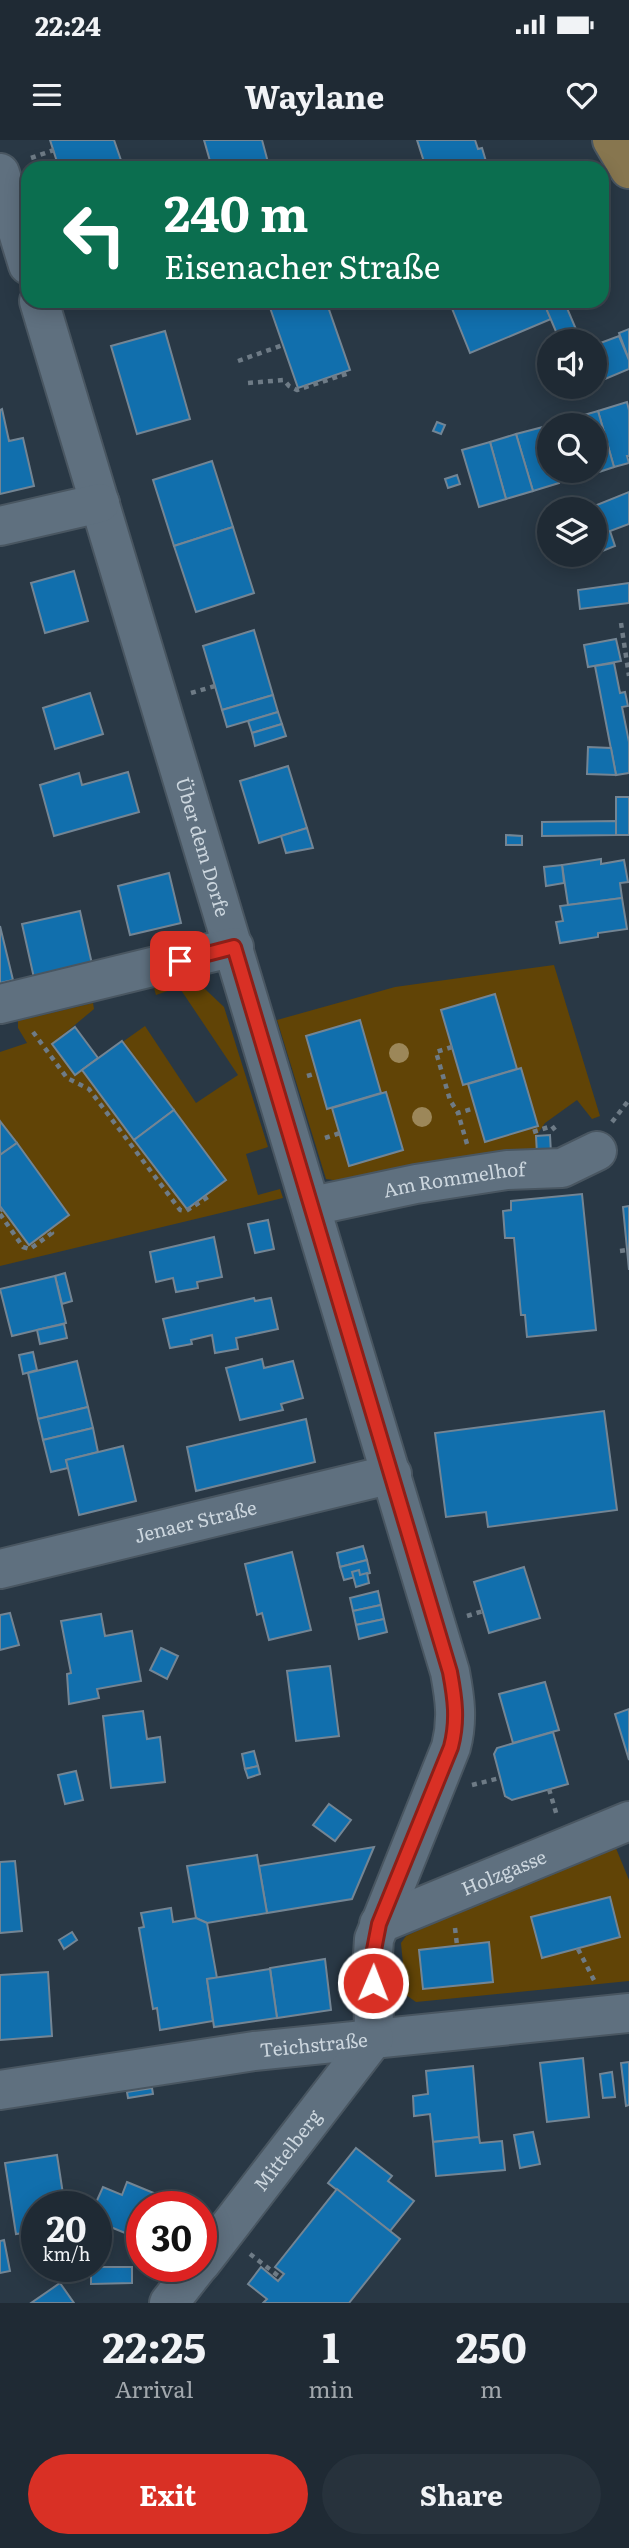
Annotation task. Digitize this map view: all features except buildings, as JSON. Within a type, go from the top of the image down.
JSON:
[{"type":"main road","points":[[612,140],[629,169]]},
{"type":"street","points":[[0,173],[21,242]]},
{"type":"street","name":"Über dem Dorfe","points":[[41,308],[392,1474],[450,1672],[457,1707],[451,1747],[379,1924],[373,1955],[374,2038]]},
{"type":"street","points":[[0,526],[100,503]]},
{"type":"street","points":[[9,1002],[234,947]]},
{"type":"street","name":"Am Rommelhof","points":[[312,1206],[416,1184],[508,1170],[562,1168],[597,1151]]},
{"type":"street","name":"Jenaer Straße","points":[[0,1569],[392,1474]]},
{"type":"street","name":"Holzgasse","points":[[379,1924],[629,1821]]},
{"type":"street","name":"Teichstraße","points":[[0,2091],[254,2052],[629,2013]]},
{"type":"street","name":"Mittelberg","points":[[217,2242],[374,2038]]},
{"type":"street","name":"Mittelberg","points":[[169,2303],[186,2282]]},
{"type":"path","points":[[238,361],[283,345]]},
{"type":"path","points":[[248,383],[284,380],[297,390],[349,373]]},
{"type":"path","points":[[621,624],[629,676]]},
{"type":"path","points":[[9,1002],[67,1078],[89,1089],[106,1106],[180,1210],[186,1211],[208,1197],[207,1195]]},
{"type":"path","points":[[452,1048],[436,1052],[477,1175]]},
{"type":"path","points":[[458,1113],[475,1108]]},
{"type":"path","points":[[1,1211],[23,1247],[30,1249],[52,1233],[49,1230]]},
{"type":"path","points":[[620,1251],[627,1250]]},
{"type":"shaded area","points":[[554,965],[600,1116],[592,1119],[577,1100],[545,1123],[536,1136],[537,1154],[348,1182],[326,1179],[277,1020],[395,987]]},
{"type":"shaded area","points":[[184,982],[205,989],[224,1007],[268,1147],[246,1154],[258,1195],[280,1189],[283,1198],[0,1266],[0,1052],[27,1043],[18,1028],[18,1021],[93,1003],[94,1009],[52,1044],[76,1075],[145,1026],[196,1103],[238,1075],[181,990],[173,989],[156,995],[154,988]]},
{"type":"shaded area","points":[[613,1841],[629,1880],[629,1981],[416,2002],[406,1995],[401,1943],[406,1936]]},
{"type":"route","points":[[180,961],[234,947],[450,1672],[457,1707],[451,1747],[374,1939],[373,1983]]}]
